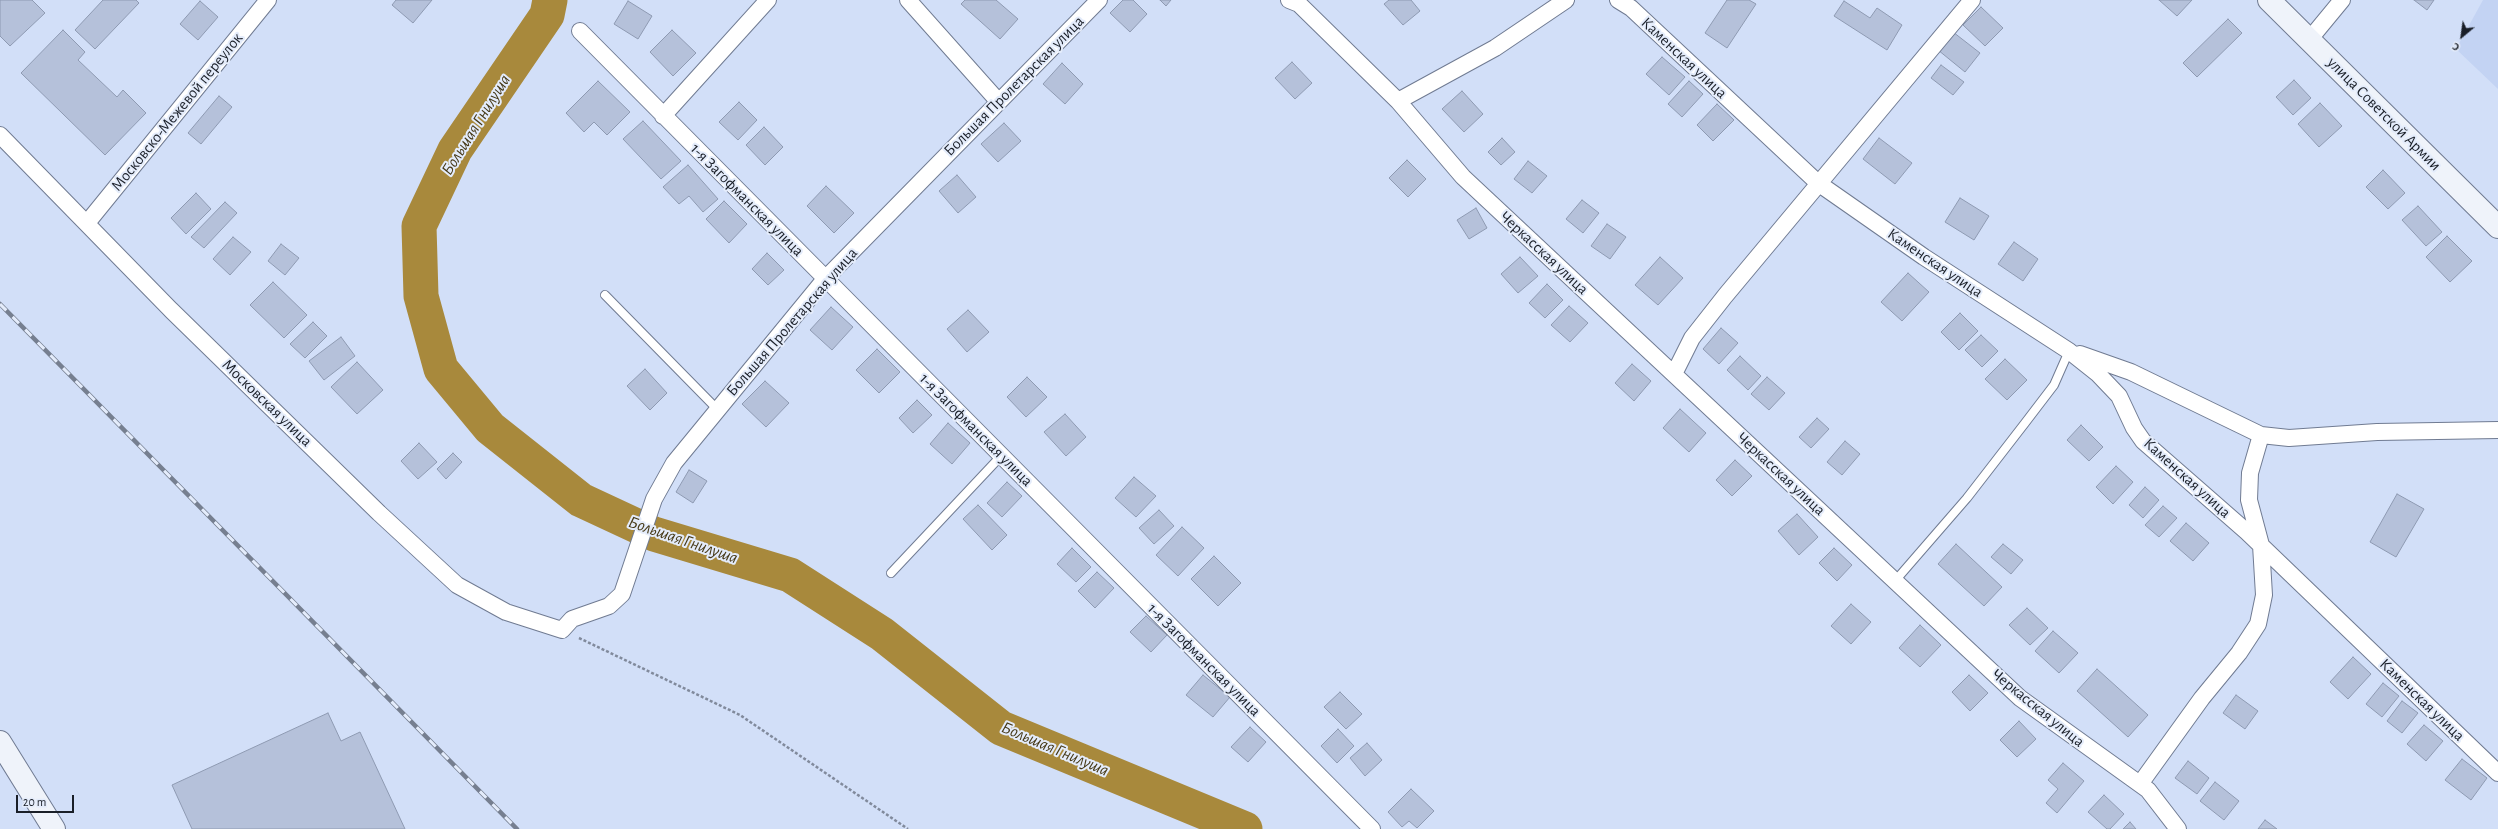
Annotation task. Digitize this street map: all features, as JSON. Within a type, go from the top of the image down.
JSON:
[{"type":"main road","name":"улица Советской Армии","points":[[2269,0],[2498,227]]},
{"type":"main road","points":[[0,742],[54,829]]},
{"type":"street","name":"Московско-Межевой переулок","points":[[86,223],[268,0]]},
{"type":"street","points":[[664,116],[768,0]]},
{"type":"street","points":[[908,0],[998,101]]},
{"type":"street","name":"Большая Пролетарская улица","points":[[562,630],[572,619],[609,606],[622,594],[659,486],[674,463],[717,409],[825,278],[1099,0]]},
{"type":"street","points":[[1398,101],[1495,48],[1566,0]]},
{"type":"street","name":"Каменская улица","points":[[1618,0],[1631,8],[1818,184],[1924,257],[2069,351],[2098,374],[2119,396],[2134,428],[2144,441],[2261,545],[2498,773]]},
{"type":"street","points":[[1674,374],[1692,338],[1818,184],[1972,0]]},
{"type":"street","points":[[2309,40],[2342,0]]},
{"type":"street","name":"Черкасская улица","points":[[1297,2],[1398,101],[1463,177],[2020,698],[2148,790],[2178,829]]},
{"type":"street","name":"1-я Загофманская улица","points":[[580,31],[1372,829]]},
{"type":"street","name":"Московская улица","points":[[0,135],[86,223],[362,496],[457,585],[506,612],[562,630]]},
{"type":"street","points":[[2069,351],[2131,372],[2261,435],[2289,438],[2377,432],[2498,430]]},
{"type":"street","points":[[2140,784],[2202,698],[2239,653],[2258,624],[2264,595],[2261,545],[2249,500],[2250,473],[2261,435]]},
{"type":"lane","points":[[605,295],[717,409]]},
{"type":"lane","points":[[1895,581],[1967,498],[2054,385],[2069,351]]},
{"type":"lane","points":[[891,573],[1001,456]]},
{"type":"path","points":[[562,630],[740,715],[908,829]]},
{"type":"shaded area","points":[[2483,0],[2498,0],[2498,89],[2456,49]]},
{"type":"building","points":[[0,0],[32,0],[45,13],[10,46],[0,36]]},
{"type":"building","points":[[103,0],[136,0],[139,3],[95,49],[75,30]]},
{"type":"building","points":[[396,0],[432,0],[413,23],[392,5]]},
{"type":"building","points":[[965,0],[996,0],[1018,19],[1000,39],[961,4]]},
{"type":"building","points":[[1123,0],[1133,0],[1147,14],[1130,32],[1110,13]]},
{"type":"building","points":[[1160,0],[1171,0],[1166,6]]},
{"type":"building","points":[[1389,0],[1411,0],[1420,11],[1403,25],[1384,4]]},
{"type":"building","points":[[1727,0],[1749,0],[1756,4],[1727,48],[1705,33]]},
{"type":"building","points":[[2159,0],[2192,0],[2177,16]]},
{"type":"building","points":[[2414,0],[2434,0],[2427,10]]},
{"type":"building","points":[[200,1],[218,17],[198,40],[180,24]]},
{"type":"building","points":[[628,1],[652,16],[638,39],[614,24]]},
{"type":"building","points":[[1844,1],[1870,18],[1877,8],[1902,25],[1887,50],[1834,16]]},
{"type":"building","points":[[1981,7],[2003,28],[1985,46],[1963,25]]},
{"type":"building","points":[[2228,19],[2242,33],[2197,77],[2183,63]]},
{"type":"building","points":[[63,30],[85,52],[78,60],[117,97],[123,90],[146,113],[105,155],[21,73]]},
{"type":"building","points":[[672,30],[696,53],[673,76],[650,52]]},
{"type":"building","points":[[1953,32],[1980,53],[1965,72],[1938,50]]},
{"type":"building","points":[[1662,57],[1685,77],[1669,95],[1646,74]]},
{"type":"building","points":[[1292,62],[1312,83],[1295,99],[1275,78]]},
{"type":"building","points":[[1062,63],[1083,84],[1065,104],[1043,84]]},
{"type":"building","points":[[1941,65],[1964,82],[1953,95],[1931,78]]},
{"type":"building","points":[[2294,80],[2311,98],[2293,115],[2276,97]]},
{"type":"building","points":[[598,81],[630,112],[607,135],[594,122],[584,132],[566,113]]},
{"type":"building","points":[[1689,81],[1703,94],[1682,117],[1668,104]]},
{"type":"building","points":[[1462,91],[1483,114],[1464,132],[1442,109]]},
{"type":"building","points":[[219,96],[232,107],[201,144],[188,133]]},
{"type":"building","points":[[739,102],[757,120],[738,140],[719,122]]},
{"type":"building","points":[[2320,103],[2342,126],[2319,147],[2298,124]]},
{"type":"building","points":[[1717,104],[1734,120],[1713,141],[1697,125]]},
{"type":"building","points":[[643,121],[681,161],[661,179],[623,139]]},
{"type":"building","points":[[1004,123],[1021,141],[998,162],[981,144]]},
{"type":"building","points":[[764,127],[783,147],[765,165],[746,145]]},
{"type":"building","points":[[1502,138],[1515,152],[1501,165],[1488,152]]},
{"type":"building","points":[[1879,138],[1912,163],[1895,184],[1863,159]]},
{"type":"building","points":[[1407,160],[1426,179],[1408,197],[1389,178]]},
{"type":"building","points":[[1528,161],[1547,176],[1532,193],[1514,179]]},
{"type":"building","points":[[688,165],[718,199],[703,212],[689,196],[679,204],[663,187]]},
{"type":"building","points":[[2383,170],[2405,193],[2388,209],[2366,187]]},
{"type":"building","points":[[957,175],[976,197],[958,213],[939,191]]},
{"type":"building","points":[[826,186],[854,213],[834,233],[807,206]]},
{"type":"building","points":[[196,193],[211,209],[186,234],[171,218]]},
{"type":"building","points":[[1960,198],[1989,216],[1974,240],[1945,222]]},
{"type":"building","points":[[1582,200],[1599,213],[1583,233],[1566,219]]},
{"type":"building","points":[[724,201],[747,224],[729,243],[706,219]]},
{"type":"building","points":[[225,202],[237,213],[204,248],[191,237]]},
{"type":"building","points":[[2418,206],[2442,232],[2426,246],[2402,220]]},
{"type":"building","points":[[1476,208],[1487,228],[1469,239],[1457,220]]},
{"type":"building","points":[[1607,224],[1626,237],[1610,259],[1591,246]]},
{"type":"building","points":[[2447,236],[2472,261],[2450,282],[2426,257]]},
{"type":"building","points":[[233,237],[251,252],[230,275],[213,259]]},
{"type":"building","points":[[2014,242],[2038,259],[2023,281],[1998,264]]},
{"type":"building","points":[[281,244],[299,258],[285,275],[268,261]]},
{"type":"building","points":[[767,253],[784,270],[768,285],[752,269]]},
{"type":"building","points":[[1520,257],[1538,276],[1518,293],[1501,274]]},
{"type":"building","points":[[1660,257],[1683,278],[1658,305],[1635,285]]},
{"type":"building","points":[[1908,273],[1929,292],[1902,321],[1881,302]]},
{"type":"building","points":[[273,282],[307,315],[284,338],[250,305]]},
{"type":"building","points":[[1547,284],[1563,300],[1545,318],[1529,303]]},
{"type":"building","points":[[1569,306],[1588,323],[1570,342],[1551,325]]},
{"type":"building","points":[[831,307],[853,327],[832,350],[810,330]]},
{"type":"building","points":[[968,310],[989,332],[967,352],[947,329]]},
{"type":"building","points":[[1960,313],[1978,331],[1959,350],[1941,332]]},
{"type":"building","points":[[313,322],[327,336],[305,358],[290,344]]},
{"type":"building","points":[[1721,328],[1738,343],[1719,364],[1703,349]]},
{"type":"building","points":[[1981,335],[1998,351],[1982,367],[1965,350]]},
{"type":"building","points":[[341,337],[355,356],[324,380],[309,361]]},
{"type":"building","points":[[877,349],[900,372],[879,393],[856,370]]},
{"type":"building","points":[[1740,356],[1761,376],[1748,390],[1727,370]]},
{"type":"building","points":[[2005,359],[2027,380],[2007,400],[1985,379]]},
{"type":"building","points":[[357,362],[383,390],[357,414],[331,387]]},
{"type":"building","points":[[1632,364],[1651,381],[1634,401],[1615,383]]},
{"type":"building","points":[[645,369],[667,393],[650,410],[627,386]]},
{"type":"building","points":[[1027,377],[1047,397],[1026,417],[1007,397]]},
{"type":"building","points":[[1767,377],[1785,393],[1769,410],[1751,394]]},
{"type":"building","points":[[765,381],[789,403],[766,427],[742,404]]},
{"type":"building","points":[[917,400],[932,415],[913,433],[899,418]]},
{"type":"building","points":[[1680,409],[1706,433],[1689,452],[1663,428]]},
{"type":"building","points":[[1065,414],[1086,437],[1066,456],[1044,432]]},
{"type":"building","points":[[1817,418],[1829,429],[1811,448],[1799,437]]},
{"type":"building","points":[[948,423],[970,443],[952,464],[930,444]]},
{"type":"building","points":[[2081,425],[2103,447],[2089,461],[2067,440]]},
{"type":"building","points":[[1845,441],[1860,454],[1842,475],[1827,462]]},
{"type":"building","points":[[419,443],[437,462],[418,479],[401,461]]},
{"type":"building","points":[[453,453],[462,462],[446,479],[437,469]]},
{"type":"building","points":[[1735,460],[1752,476],[1732,496],[1716,480]]},
{"type":"building","points":[[2116,466],[2133,482],[2113,504],[2096,487]]},
{"type":"building","points":[[689,470],[707,481],[693,503],[676,492]]},
{"type":"building","points":[[1134,477],[1156,496],[1136,517],[1115,498]]},
{"type":"building","points":[[1007,482],[1022,496],[1002,517],[987,503]]},
{"type":"building","points":[[2145,487],[2159,500],[2143,518],[2129,505]]},
{"type":"building","points":[[2397,494],[2424,509],[2396,557],[2370,542]]},
{"type":"building","points":[[978,505],[1007,535],[992,550],[963,519]]},
{"type":"building","points":[[2163,506],[2177,518],[2159,537],[2145,525]]},
{"type":"building","points":[[1159,510],[1174,526],[1154,544],[1139,528]]},
{"type":"building","points":[[1797,514],[1818,537],[1799,555],[1778,531]]},
{"type":"building","points":[[2186,523],[2209,543],[2193,561],[2170,541]]},
{"type":"building","points":[[1182,527],[1204,548],[1178,576],[1156,555]]},
{"type":"building","points":[[1956,544],[2002,587],[1984,606],[1938,564]]},
{"type":"building","points":[[2003,544],[2023,560],[2011,574],[1991,557]]},
{"type":"building","points":[[1072,548],[1091,567],[1076,582],[1057,564]]},
{"type":"building","points":[[1834,548],[1852,565],[1837,581],[1819,563]]},
{"type":"building","points":[[1214,556],[1241,583],[1218,606],[1191,579]]},
{"type":"building","points":[[1097,572],[1114,588],[1095,608],[1078,591]]},
{"type":"building","points":[[1851,604],[1871,622],[1851,644],[1831,626]]},
{"type":"building","points":[[2027,608],[2048,628],[2030,645],[2009,625]]},
{"type":"building","points":[[1146,616],[1167,635],[1151,652],[1130,632]]},
{"type":"building","points":[[1920,625],[1941,645],[1920,667],[1899,648]]},
{"type":"building","points":[[2053,631],[2078,653],[2059,673],[2035,651]]},
{"type":"building","points":[[2353,657],[2371,674],[2348,699],[2330,682]]},
{"type":"building","points":[[2097,669],[2148,715],[2128,737],[2077,691]]},
{"type":"building","points":[[1203,675],[1230,697],[1213,717],[1186,695]]},
{"type":"building","points":[[1969,675],[1988,693],[1970,711],[1952,692]]},
{"type":"building","points":[[2383,683],[2399,696],[2382,717],[2366,704]]},
{"type":"building","points":[[1340,692],[1362,714],[1346,729],[1324,707]]},
{"type":"building","points":[[2236,695],[2258,711],[2245,729],[2223,713]]},
{"type":"building","points":[[2402,701],[2418,713],[2402,733],[2387,721]]},
{"type":"building","points":[[328,713],[341,741],[360,732],[405,829],[192,829],[172,785]]},
{"type":"building","points":[[2019,721],[2036,739],[2017,757],[2000,740]]},
{"type":"building","points":[[2424,725],[2443,741],[2426,761],[2407,744]]},
{"type":"building","points":[[1250,727],[1266,742],[1248,762],[1231,747]]},
{"type":"building","points":[[1338,729],[1354,746],[1337,763],[1321,746]]},
{"type":"building","points":[[1367,743],[1382,760],[1365,776],[1350,758]]},
{"type":"building","points":[[2462,759],[2487,778],[2471,800],[2445,780]]},
{"type":"building","points":[[2188,761],[2209,778],[2197,794],[2175,778]]},
{"type":"building","points":[[2063,763],[2084,781],[2057,813],[2046,803],[2058,789],[2048,780]]},
{"type":"building","points":[[2215,782],[2239,801],[2224,820],[2200,801]]},
{"type":"building","points":[[1411,789],[1434,811],[1417,828],[1409,821],[1402,827],[1388,812]]},
{"type":"building","points":[[2104,795],[2124,814],[2110,829],[2107,829],[2088,812]]},
{"type":"building","points":[[2265,820],[2277,829],[2258,829]]},
{"type":"building","points":[[2130,822],[2136,829],[2123,829]]},
{"type":"waterway","name":"Большая Гнилуша","points":[[550,0],[547,15],[455,150],[419,226],[421,296],[441,369],[490,428],[581,500],[654,534],[790,575],[882,634],[1001,728],[1245,829]]},
{"type":"railway","points":[[0,304],[517,829]]}]
